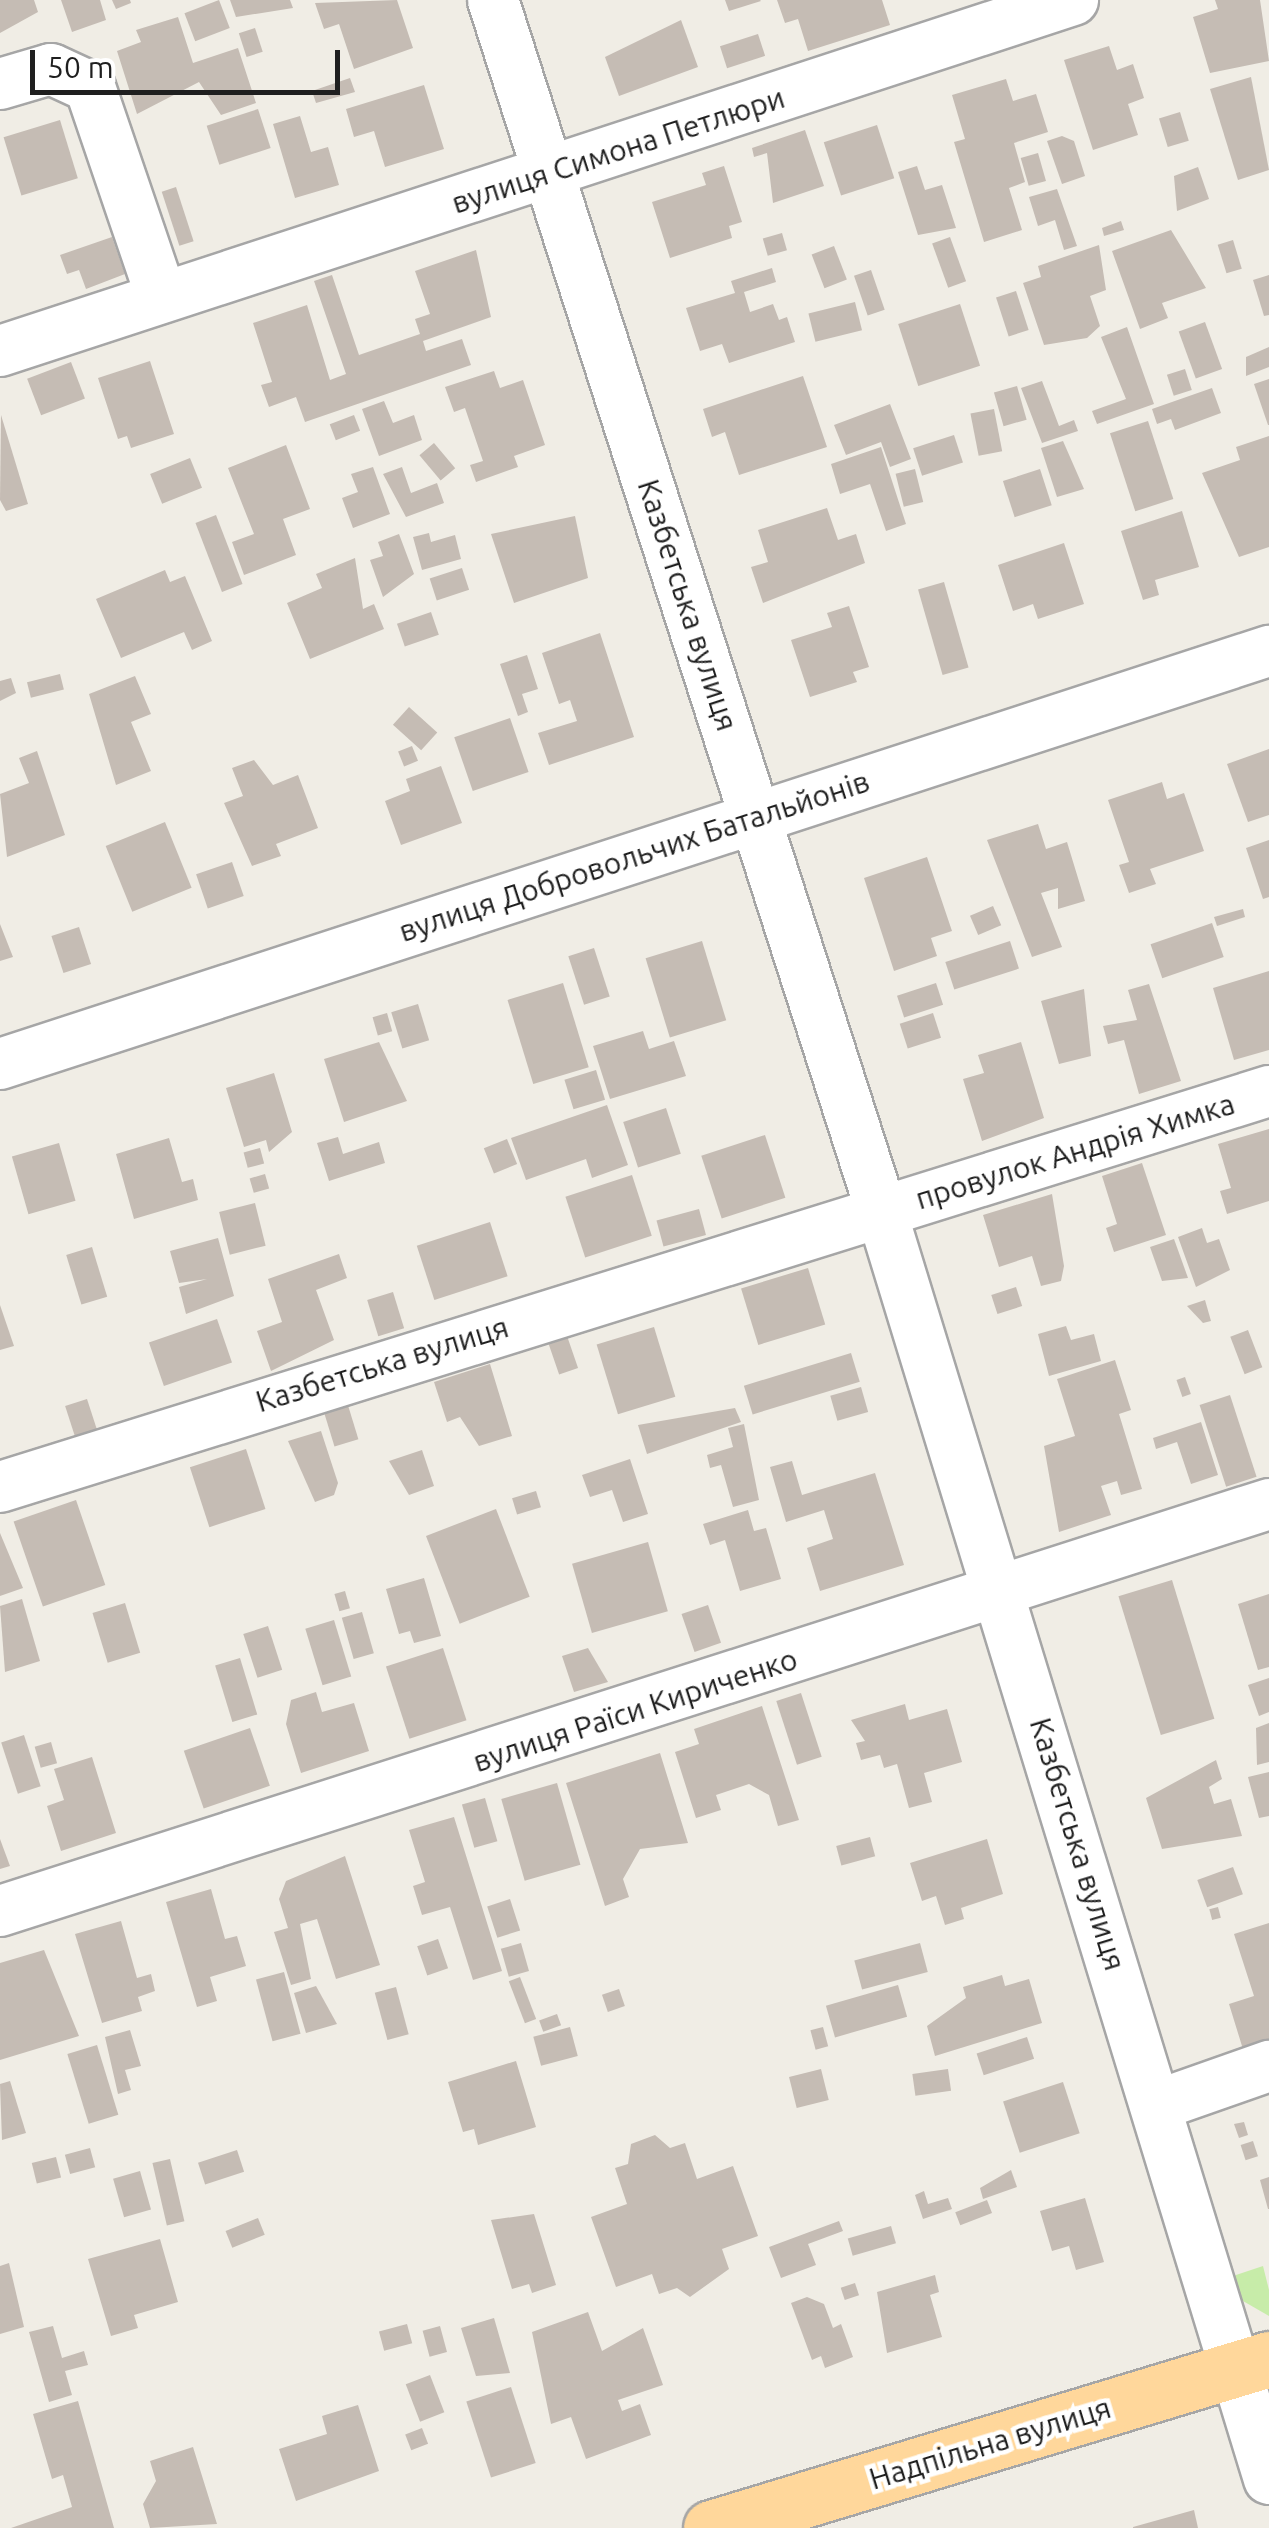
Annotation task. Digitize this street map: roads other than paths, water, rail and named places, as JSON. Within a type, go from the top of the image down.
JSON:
[{"type":"main road","name":"Надпільна вулиця","points":[[711,2528],[1253,2364]]},
{"type":"street","name":"Казбетська вулиця","points":[[493,0],[881,1210],[1158,2105],[1253,2364],[1269,2480]]},
{"type":"street","name":"вулиця Симона Петлюри","points":[[0,351],[1073,0]]},
{"type":"street","points":[[0,84],[52,69],[90,87],[161,296]]},
{"type":"street","name":"вулиця Добровольчих Батальйонів","points":[[0,1064],[1269,651]]},
{"type":"street","name":"провулок Андрія Химка","points":[[881,1210],[1269,1091]]},
{"type":"street","name":"Казбетська вулиця","points":[[0,1488],[881,1210]]},
{"type":"street","name":"вулиця Раїси Кириченко","points":[[0,1911],[1000,1594],[1269,1504]]},
{"type":"street","points":[[1158,2105],[1269,2066]]}]
